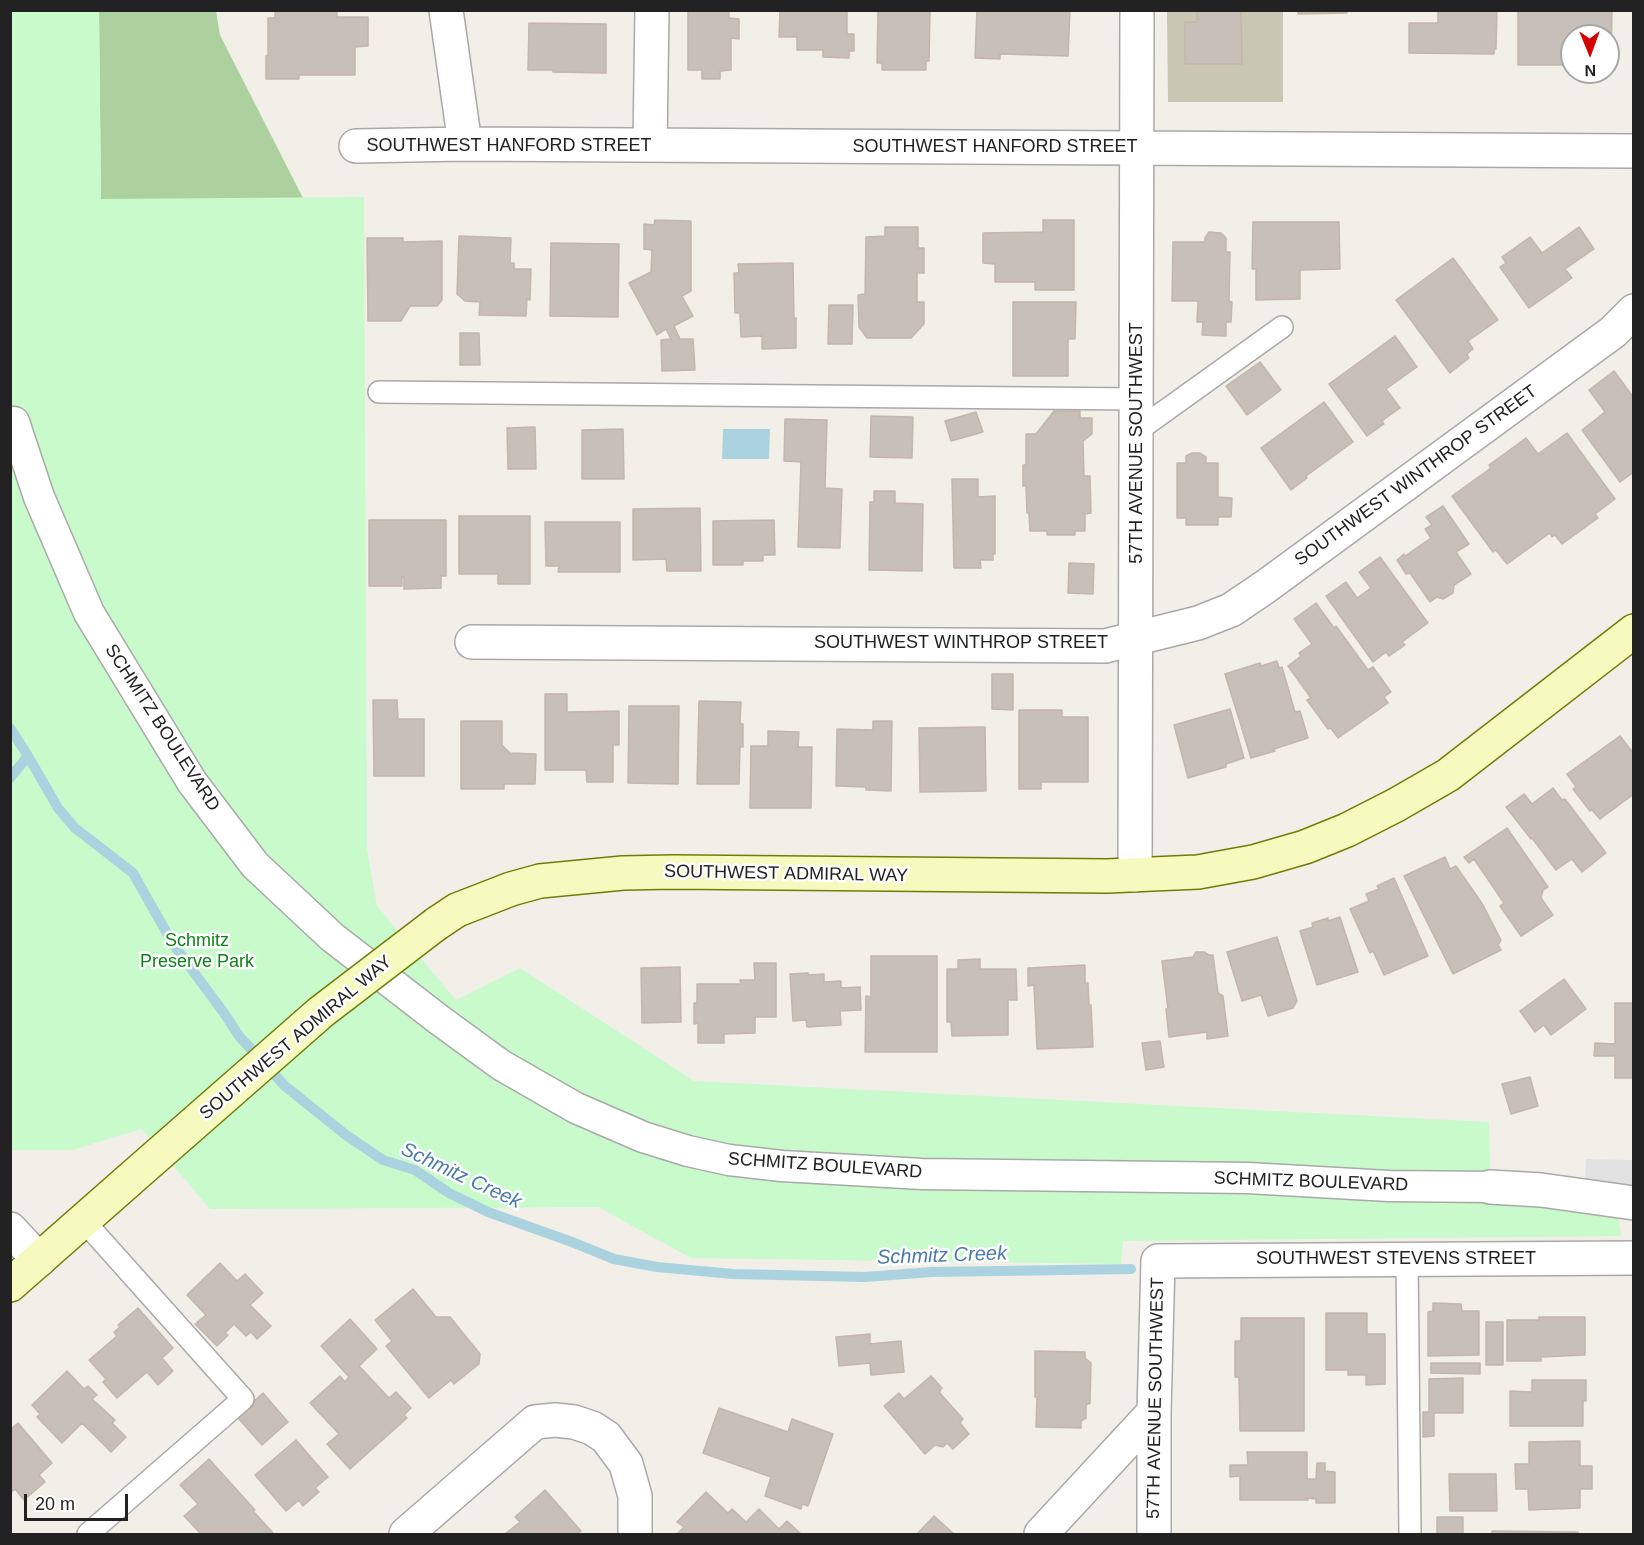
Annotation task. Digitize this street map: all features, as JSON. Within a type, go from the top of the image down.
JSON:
[{"type":"main road","name":"SOUTHWEST ADMIRAL WAY","points":[[10,1285],[321,1012],[457,910],[511,889],[540,881],[623,873],[1096,876],[1198,872],[1252,862],[1305,847],[1347,830],[1448,775],[1634,631]]},
{"type":"street","points":[[446,10],[465,144]]},
{"type":"street","points":[[650,145],[652,10]]},
{"type":"street","name":"57TH AVENUE SOUTHWEST","points":[[1134,875],[1137,10]]},
{"type":"street","name":"SOUTHWEST HANFORD STREET","points":[[356,146],[465,144],[1634,151]]},
{"type":"street","name":"SOUTHWEST WINTHROP STREET","points":[[472,642],[1105,646],[1198,623],[1231,610],[1265,587],[1613,332],[1634,311]]},
{"type":"street","name":"SCHMITZ BOULEVARD","points":[[14,422],[39,497],[89,613],[192,782],[255,865],[332,937],[438,1019],[501,1065],[576,1107],[643,1137],[688,1151],[729,1160],[782,1166],[922,1174],[1248,1178],[1389,1186],[1490,1187],[1540,1190],[1634,1203]]},
{"type":"street","points":[[10,1229],[39,1260]]},
{"type":"street","name":"SOUTHWEST STEVENS STREET","points":[[1158,1261],[1634,1257]]},
{"type":"street","name":"57TH AVENUE SOUTHWEST","points":[[1154,1534],[1158,1261]]},
{"type":"street","points":[[1041,1534],[1154,1412]]},
{"type":"street","points":[[406,1534],[535,1422],[555,1420],[574,1422],[592,1428],[606,1437],[626,1464],[635,1496],[635,1534]]},
{"type":"lane","points":[[1137,431],[1282,327]]},
{"type":"lane","points":[[379,392],[1137,399]]},
{"type":"lane","points":[[83,1220],[243,1399],[88,1534]]},
{"type":"lane","points":[[1407,1259],[1410,1534]]},
{"type":"shaded area","points":[[1167,11],[1283,11],[1283,102],[1168,102]]},
{"type":"shaded area","points":[[1586,1159],[1633,1160],[1633,1203],[1584,1196]]},
{"type":"green space","name":"Schmitz Preserve Park","points":[[11,11],[99,11],[101,199],[364,197],[367,849],[377,906],[456,1000],[520,968],[694,1081],[1489,1122],[1491,1195],[1618,1213],[1621,1236],[1123,1241],[1121,1264],[691,1258],[598,1207],[210,1209],[142,1129],[72,1150],[11,1150]]},
{"type":"green space","points":[[99,11],[216,11],[220,35],[303,198],[101,200]]},
{"type":"water","points":[[723,429],[770,429],[769,459],[722,459]]},
{"type":"building","points":[[275,10],[337,10],[337,17],[368,17],[368,46],[355,47],[355,75],[299,75],[299,79],[266,79],[268,18],[275,18]]},
{"type":"building","points":[[688,10],[729,10],[729,18],[739,19],[739,39],[731,38],[731,70],[720,71],[720,79],[702,79],[702,70],[688,70]]},
{"type":"building","points":[[780,10],[847,10],[847,34],[854,34],[854,51],[849,51],[849,58],[823,57],[823,50],[797,50],[797,37],[779,37]]},
{"type":"building","points":[[878,10],[930,10],[929,61],[926,61],[926,70],[882,70],[882,63],[877,63]]},
{"type":"building","points":[[977,10],[1070,10],[1068,56],[1000,54],[1000,59],[975,58]]},
{"type":"building","points":[[1197,10],[1241,10],[1242,64],[1185,64],[1185,22],[1197,22]]},
{"type":"building","points":[[1298,10],[1347,10],[1347,13],[1298,14]]},
{"type":"building","points":[[1438,10],[1497,10],[1494,54],[1409,53],[1409,23],[1438,23]]},
{"type":"building","points":[[1518,10],[1612,10],[1612,24],[1560,24],[1560,65],[1518,65]]},
{"type":"building","points":[[529,23],[606,24],[606,73],[528,70]]},
{"type":"building","points":[[655,220],[691,221],[691,291],[682,296],[693,316],[674,326],[680,339],[693,339],[695,370],[662,371],[661,340],[671,339],[666,329],[657,335],[629,283],[651,272],[652,250],[644,249],[644,224],[654,225]]},
{"type":"building","points":[[1043,220],[1074,220],[1074,290],[1035,290],[1035,282],[995,282],[995,264],[983,263],[983,233],[1043,232]]},
{"type":"building","points":[[1253,222],[1339,222],[1340,269],[1300,270],[1300,299],[1256,300],[1256,269],[1252,269]]},
{"type":"building","points":[[885,227],[918,227],[918,248],[924,248],[924,273],[917,273],[917,302],[924,302],[924,324],[911,338],[867,338],[859,327],[858,295],[865,294],[866,237],[885,236]]},
{"type":"building","points":[[1579,227],[1594,249],[1565,269],[1572,278],[1529,308],[1500,267],[1506,263],[1502,257],[1530,237],[1542,253]]},
{"type":"building","points":[[1209,232],[1221,233],[1226,238],[1226,252],[1230,252],[1229,301],[1232,302],[1231,322],[1226,322],[1226,336],[1202,335],[1203,322],[1197,322],[1198,301],[1172,301],[1173,242],[1205,242]]},
{"type":"building","points":[[459,236],[511,238],[510,263],[514,263],[514,269],[531,269],[530,300],[527,299],[526,316],[479,315],[480,302],[465,301],[457,294]]},
{"type":"building","points":[[367,238],[403,238],[403,242],[442,241],[442,300],[437,306],[410,306],[401,321],[368,321]]},
{"type":"building","points":[[551,243],[619,244],[618,317],[550,316]]},
{"type":"building","points":[[1453,258],[1498,320],[1468,341],[1473,349],[1467,354],[1469,358],[1450,373],[1396,300]]},
{"type":"building","points":[[793,263],[796,348],[762,349],[762,336],[741,337],[740,313],[735,313],[734,273],[739,273],[738,264]]},
{"type":"building","points":[[1013,302],[1076,302],[1075,339],[1068,339],[1068,376],[1013,376]]},
{"type":"building","points":[[829,305],[853,305],[852,344],[828,344]]},
{"type":"building","points":[[460,333],[479,333],[480,365],[460,365]]},
{"type":"building","points":[[1395,336],[1417,367],[1386,389],[1400,408],[1382,421],[1384,424],[1367,436],[1329,384]]},
{"type":"building","points":[[1260,362],[1281,390],[1247,415],[1226,386]]},
{"type":"building","points":[[1614,371],[1634,398],[1634,472],[1620,482],[1582,430],[1605,412],[1589,390]]},
{"type":"building","points":[[1324,402],[1353,442],[1306,476],[1307,478],[1291,490],[1261,448]]},
{"type":"building","points":[[1054,411],[1080,411],[1080,418],[1092,418],[1092,434],[1083,441],[1084,476],[1090,476],[1091,513],[1085,514],[1085,531],[1075,531],[1075,535],[1047,535],[1047,531],[1030,531],[1026,486],[1023,486],[1026,434],[1036,434]]},
{"type":"building","points":[[976,412],[983,432],[951,441],[945,421]]},
{"type":"building","points":[[871,416],[913,417],[912,458],[870,457]]},
{"type":"building","points":[[785,419],[827,420],[825,488],[842,489],[840,548],[798,547],[801,462],[784,461]]},
{"type":"building","points":[[535,427],[536,469],[508,469],[507,428]]},
{"type":"building","points":[[623,429],[624,479],[582,479],[582,430]]},
{"type":"building","points":[[1567,433],[1615,499],[1595,514],[1598,518],[1562,544],[1555,535],[1552,537],[1550,533],[1507,564],[1496,550],[1493,552],[1452,496],[1491,468],[1489,465],[1526,438],[1538,454]]},
{"type":"building","points":[[1200,453],[1206,457],[1206,463],[1218,463],[1218,497],[1232,498],[1231,517],[1218,517],[1218,525],[1186,525],[1186,518],[1177,518],[1177,463],[1186,463],[1186,456]]},
{"type":"building","points":[[952,479],[978,479],[978,497],[995,496],[995,554],[993,554],[993,560],[980,560],[981,568],[954,568]]},
{"type":"building","points":[[874,491],[895,491],[895,503],[923,504],[922,571],[869,570],[870,502],[874,502]]},
{"type":"building","points":[[1443,506],[1469,544],[1456,552],[1471,574],[1454,585],[1453,593],[1443,599],[1437,597],[1430,602],[1410,573],[1406,574],[1397,560],[1431,538],[1425,529],[1432,525],[1426,517]]},
{"type":"building","points":[[700,508],[701,571],[667,571],[666,559],[633,560],[633,509]]},
{"type":"building","points":[[459,516],[530,516],[530,584],[498,584],[498,574],[459,574]]},
{"type":"building","points":[[369,520],[446,520],[446,576],[441,576],[441,588],[404,589],[404,577],[402,577],[402,586],[369,586]]},
{"type":"building","points":[[774,520],[775,555],[763,555],[763,561],[743,561],[743,565],[713,565],[713,521]]},
{"type":"building","points":[[545,522],[620,522],[620,572],[558,572],[559,566],[546,566]]},
{"type":"building","points":[[1380,557],[1428,623],[1402,642],[1405,645],[1389,656],[1386,652],[1373,662],[1326,596],[1346,582],[1357,598],[1371,588],[1359,572]]},
{"type":"building","points":[[1069,563],[1094,564],[1093,594],[1068,593]]},
{"type":"building","points":[[1316,603],[1368,670],[1373,667],[1391,692],[1384,697],[1388,703],[1338,738],[1331,728],[1328,729],[1307,700],[1311,698],[1288,666],[1301,656],[1299,653],[1312,644],[1294,619]]},
{"type":"building","points":[[1277,661],[1279,668],[1282,667],[1295,712],[1300,711],[1308,738],[1251,758],[1225,674],[1260,663],[1261,666]]},
{"type":"building","points":[[992,674],[1013,674],[1013,710],[992,709]]},
{"type":"building","points":[[545,694],[567,694],[567,712],[619,711],[619,745],[613,745],[613,782],[587,782],[586,770],[545,770]]},
{"type":"building","points":[[373,700],[397,700],[398,719],[424,719],[424,776],[374,776]]},
{"type":"building","points":[[699,701],[741,702],[740,724],[743,724],[743,747],[740,747],[739,784],[697,784]]},
{"type":"building","points":[[629,706],[679,706],[678,784],[628,783]]},
{"type":"building","points":[[1230,709],[1244,758],[1226,764],[1226,767],[1188,778],[1174,725]]},
{"type":"building","points":[[1019,710],[1062,710],[1062,717],[1088,717],[1088,782],[1041,782],[1041,789],[1019,789]]},
{"type":"building","points":[[461,721],[502,721],[502,745],[510,753],[536,754],[535,784],[504,784],[504,789],[461,789]]},
{"type":"building","points":[[873,721],[892,721],[891,791],[836,786],[837,729],[873,730]]},
{"type":"building","points":[[985,727],[986,791],[920,792],[919,728]]},
{"type":"building","points":[[768,731],[799,732],[798,747],[812,747],[811,808],[750,808],[751,746],[768,746]]},
{"type":"building","points":[[1620,736],[1634,754],[1634,794],[1600,819],[1592,810],[1590,811],[1573,789],[1576,787],[1567,774]]},
{"type":"building","points":[[1553,788],[1562,800],[1565,799],[1606,853],[1582,872],[1572,859],[1556,870],[1506,807],[1524,794],[1532,804]]},
{"type":"building","points":[[1507,828],[1548,887],[1543,890],[1541,898],[1553,915],[1521,936],[1500,906],[1504,903],[1474,859],[1469,863],[1464,857]]},
{"type":"building","points":[[1445,857],[1450,869],[1456,866],[1483,905],[1501,940],[1498,945],[1501,950],[1453,974],[1404,876]]},
{"type":"building","points":[[1394,878],[1428,956],[1384,975],[1373,951],[1370,953],[1350,909],[1369,901],[1366,894],[1379,889],[1377,886]]},
{"type":"building","points":[[1340,917],[1358,972],[1317,985],[1300,931],[1313,927],[1312,923]]},
{"type":"building","points":[[1277,937],[1297,1001],[1293,1008],[1268,1016],[1261,995],[1242,1001],[1227,952]]},
{"type":"building","points":[[1196,952],[1213,955],[1218,993],[1223,996],[1228,1036],[1207,1039],[1207,1032],[1169,1037],[1162,961],[1193,957]]},
{"type":"building","points":[[871,956],[937,956],[937,1052],[865,1052],[866,996],[871,997]]},
{"type":"building","points":[[980,959],[980,969],[1016,969],[1017,1000],[1008,1000],[1008,1035],[952,1036],[951,1022],[947,1022],[947,969],[958,969],[958,960]]},
{"type":"building","points":[[754,963],[776,963],[776,1017],[755,1017],[755,1033],[724,1034],[724,1043],[698,1043],[698,1023],[694,1024],[697,984],[741,984],[740,980],[755,980]]},
{"type":"building","points":[[1085,965],[1085,983],[1088,983],[1089,1005],[1091,1005],[1093,1047],[1037,1049],[1034,985],[1028,986],[1028,968]]},
{"type":"building","points":[[680,967],[681,1022],[642,1023],[641,968]]},
{"type":"building","points":[[808,973],[808,975],[824,974],[824,982],[841,981],[841,988],[860,987],[861,1010],[840,1011],[841,1025],[807,1027],[806,1020],[793,1021],[790,974]]},
{"type":"building","points":[[1564,979],[1586,1009],[1551,1035],[1544,1025],[1535,1032],[1520,1011]]},
{"type":"building","points":[[1615,1003],[1634,1003],[1634,1078],[1615,1078],[1615,1056],[1594,1056],[1595,1043],[1615,1044]]},
{"type":"building","points":[[1160,1041],[1164,1067],[1146,1070],[1142,1043]]},
{"type":"building","points":[[1530,1077],[1538,1106],[1511,1114],[1502,1084]]},
{"type":"building","points":[[220,1263],[237,1281],[245,1274],[263,1293],[250,1305],[271,1326],[257,1339],[251,1332],[246,1336],[234,1324],[225,1333],[228,1335],[217,1346],[195,1324],[206,1315],[187,1295]]},
{"type":"building","points":[[413,1289],[436,1317],[450,1317],[480,1354],[479,1364],[454,1384],[451,1380],[429,1398],[386,1346],[392,1341],[375,1320]]},
{"type":"building","points":[[1433,1303],[1461,1304],[1462,1311],[1479,1311],[1479,1355],[1428,1356],[1428,1312],[1433,1311]]},
{"type":"building","points":[[138,1308],[173,1348],[162,1358],[173,1371],[158,1385],[147,1372],[117,1398],[103,1382],[106,1379],[89,1360],[117,1336],[114,1332],[120,1327],[118,1325]]},
{"type":"building","points":[[1326,1313],[1367,1313],[1367,1334],[1385,1334],[1385,1384],[1366,1385],[1366,1375],[1348,1375],[1348,1370],[1326,1370]]},
{"type":"building","points":[[1539,1317],[1585,1317],[1585,1355],[1541,1357],[1541,1361],[1507,1361],[1507,1320],[1539,1320]]},
{"type":"building","points":[[1241,1318],[1304,1318],[1304,1431],[1240,1431],[1239,1377],[1235,1377],[1235,1341],[1241,1341]]},
{"type":"building","points":[[350,1319],[377,1349],[359,1366],[389,1398],[396,1392],[411,1408],[404,1415],[407,1418],[350,1469],[327,1444],[339,1434],[310,1403],[340,1376],[345,1382],[349,1377],[321,1346]]},
{"type":"building","points":[[1486,1322],[1503,1322],[1503,1365],[1486,1365]]},
{"type":"building","points":[[870,1334],[870,1344],[901,1341],[904,1372],[871,1375],[870,1363],[839,1366],[836,1337]]},
{"type":"building","points":[[1035,1351],[1085,1352],[1085,1358],[1091,1363],[1090,1403],[1086,1405],[1086,1418],[1081,1421],[1081,1428],[1036,1427]]},
{"type":"building","points":[[1431,1363],[1480,1363],[1480,1374],[1431,1373]]},
{"type":"building","points":[[67,1371],[84,1389],[88,1386],[97,1395],[92,1399],[115,1420],[112,1423],[126,1437],[111,1452],[82,1423],[62,1443],[37,1417],[40,1414],[32,1405]]},
{"type":"building","points":[[931,1376],[942,1388],[939,1392],[963,1419],[960,1423],[969,1434],[953,1449],[947,1443],[943,1447],[935,1445],[925,1454],[884,1406],[899,1393],[904,1399]]},
{"type":"building","points":[[1463,1378],[1463,1413],[1434,1413],[1434,1436],[1423,1437],[1423,1412],[1429,1412],[1429,1379]]},
{"type":"building","points":[[1532,1380],[1586,1380],[1583,1426],[1510,1426],[1510,1391],[1532,1392]]},
{"type":"building","points":[[263,1393],[288,1422],[262,1445],[237,1417]]},
{"type":"building","points":[[719,1408],[788,1432],[792,1419],[833,1434],[808,1506],[802,1504],[801,1509],[765,1496],[771,1477],[703,1453]]},
{"type":"building","points":[[18,1423],[52,1463],[39,1475],[45,1482],[24,1500],[15,1489],[10,1493],[10,1430]]},
{"type":"building","points":[[296,1440],[328,1477],[315,1488],[319,1492],[303,1506],[299,1500],[286,1511],[255,1475]]},
{"type":"building","points":[[1580,1441],[1580,1466],[1592,1466],[1592,1489],[1580,1489],[1580,1508],[1529,1510],[1528,1489],[1516,1489],[1515,1464],[1529,1464],[1529,1442]]},
{"type":"building","points":[[1247,1452],[1307,1452],[1307,1479],[1316,1479],[1317,1463],[1325,1463],[1325,1471],[1335,1472],[1335,1503],[1316,1503],[1316,1499],[1307,1498],[1308,1500],[1240,1500],[1240,1476],[1230,1477],[1230,1465],[1248,1465]]},
{"type":"building","points":[[209,1459],[274,1534],[201,1534],[184,1516],[198,1504],[180,1485]]},
{"type":"building","points":[[1449,1474],[1496,1474],[1497,1511],[1450,1511]]},
{"type":"building","points":[[545,1490],[581,1531],[577,1534],[505,1534],[520,1522],[515,1517]]},
{"type":"building","points":[[706,1492],[728,1513],[732,1509],[746,1522],[759,1509],[779,1529],[787,1521],[801,1534],[677,1534],[684,1527],[677,1522]]},
{"type":"building","points":[[934,1516],[954,1534],[917,1534]]},
{"type":"building","points":[[1437,1517],[1463,1517],[1463,1534],[1437,1534]]},
{"type":"building","points":[[1492,1531],[1578,1532],[1578,1534],[1492,1534]]},
{"type":"waterway","name":"Schmitz Creek","points":[[10,728],[58,808],[75,828],[133,873],[173,944],[239,1036],[285,1086],[346,1135],[383,1160],[415,1170],[449,1193],[488,1212],[614,1259],[657,1267],[733,1274],[865,1277],[932,1272],[1131,1269]]},
{"type":"waterway","points":[[10,778],[28,756]]}]
